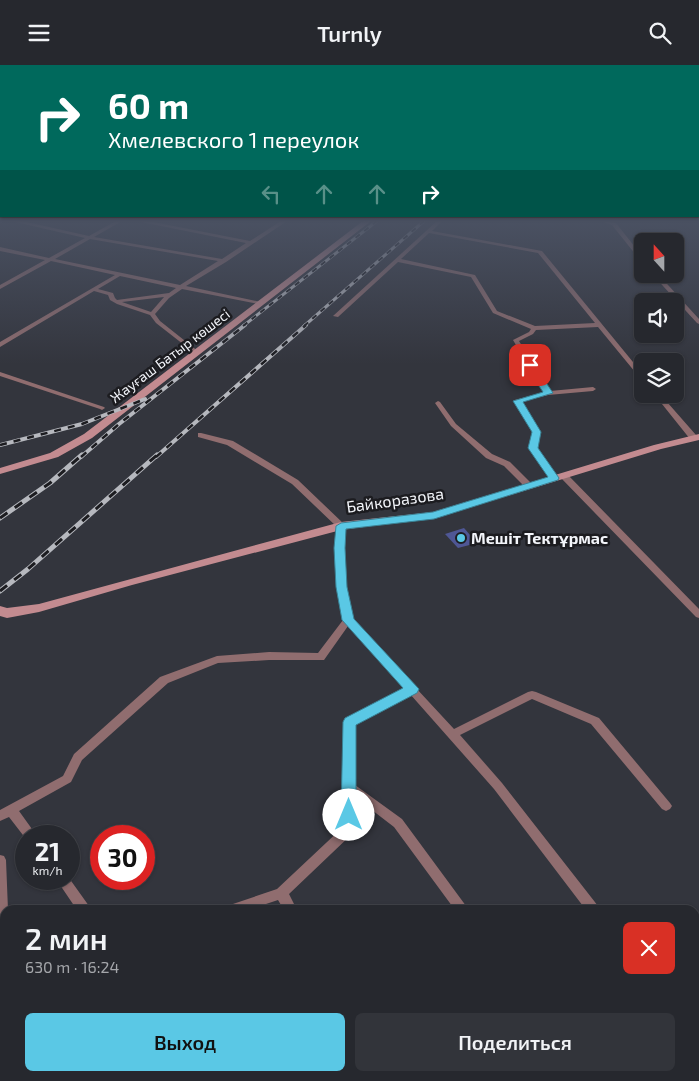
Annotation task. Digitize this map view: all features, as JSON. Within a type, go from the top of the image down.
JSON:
[{"type":"main road","name":"Жауғаш Батыр көшесі","points":[[0,471],[54,455],[88,436],[307,268]]},
{"type":"main road","name":"Байкоразова","points":[[2,613],[49,606],[129,581],[341,526],[434,515],[696,437]]},
{"type":"street","points":[[0,287],[34,268]]},
{"type":"street","points":[[88,268],[261,304]]},
{"type":"street","points":[[152,313],[181,287],[212,268]]},
{"type":"street","points":[[336,316],[387,268]]},
{"type":"street","points":[[434,268],[473,277],[495,312],[534,328],[599,325]]},
{"type":"street","points":[[553,268],[634,367]]},
{"type":"street","points":[[0,345],[118,275]]},
{"type":"street","points":[[663,283],[699,322]]},
{"type":"street","points":[[94,290],[111,294],[112,299],[115,301],[152,313],[158,322],[198,353]]},
{"type":"street","points":[[115,301],[172,294]]},
{"type":"street","points":[[534,328],[531,333],[516,340],[548,393]]},
{"type":"street","points":[[0,374],[102,408]]},
{"type":"street","points":[[593,389],[548,393],[517,401],[537,432],[533,448],[559,477],[699,615]]},
{"type":"street","points":[[438,403],[453,425],[489,456],[507,464],[530,486]]},
{"type":"street","points":[[665,403],[696,437]]},
{"type":"street","points":[[201,435],[230,443],[295,482],[341,526],[342,587],[348,620],[454,734],[498,786],[590,905]]},
{"type":"street","points":[[0,816],[67,779],[78,757],[164,680],[217,660],[269,656],[321,657],[348,620]]},
{"type":"street","points":[[246,905],[281,893],[349,829],[349,722],[412,689]]},
{"type":"street","points":[[454,734],[532,695],[595,721],[666,806]]},
{"type":"street","points":[[349,787],[398,823],[459,905]]},
{"type":"street","points":[[11,809],[23,825]]},
{"type":"street","points":[[0,860],[2,905]]},
{"type":"street","points":[[70,890],[81,905]]},
{"type":"street","points":[[281,893],[288,905]]},
{"type":"building","name":"Мешіт Тектұрмас","points":[[464,528],[477,543],[458,548],[445,534]]},
{"type":"railway","points":[[243,326],[316,268]]},
{"type":"railway","points":[[304,326],[370,268]]},
{"type":"railway","points":[[81,457],[119,424],[245,325]]},
{"type":"railway","points":[[156,457],[306,325]]},
{"type":"railway","points":[[0,445],[82,424],[145,399]]},
{"type":"railway","points":[[0,518],[50,483],[82,455]]},
{"type":"railway","points":[[0,591],[28,569],[157,455]]},
{"type":"place","name":"Мешіт Тектұрмас","points":[[461,538]]},
{"type":"route","points":[[349,815],[349,722],[412,689],[348,620],[342,587],[341,526],[434,515],[554,478],[533,448],[537,432],[517,401],[548,393],[530,365]]}]
